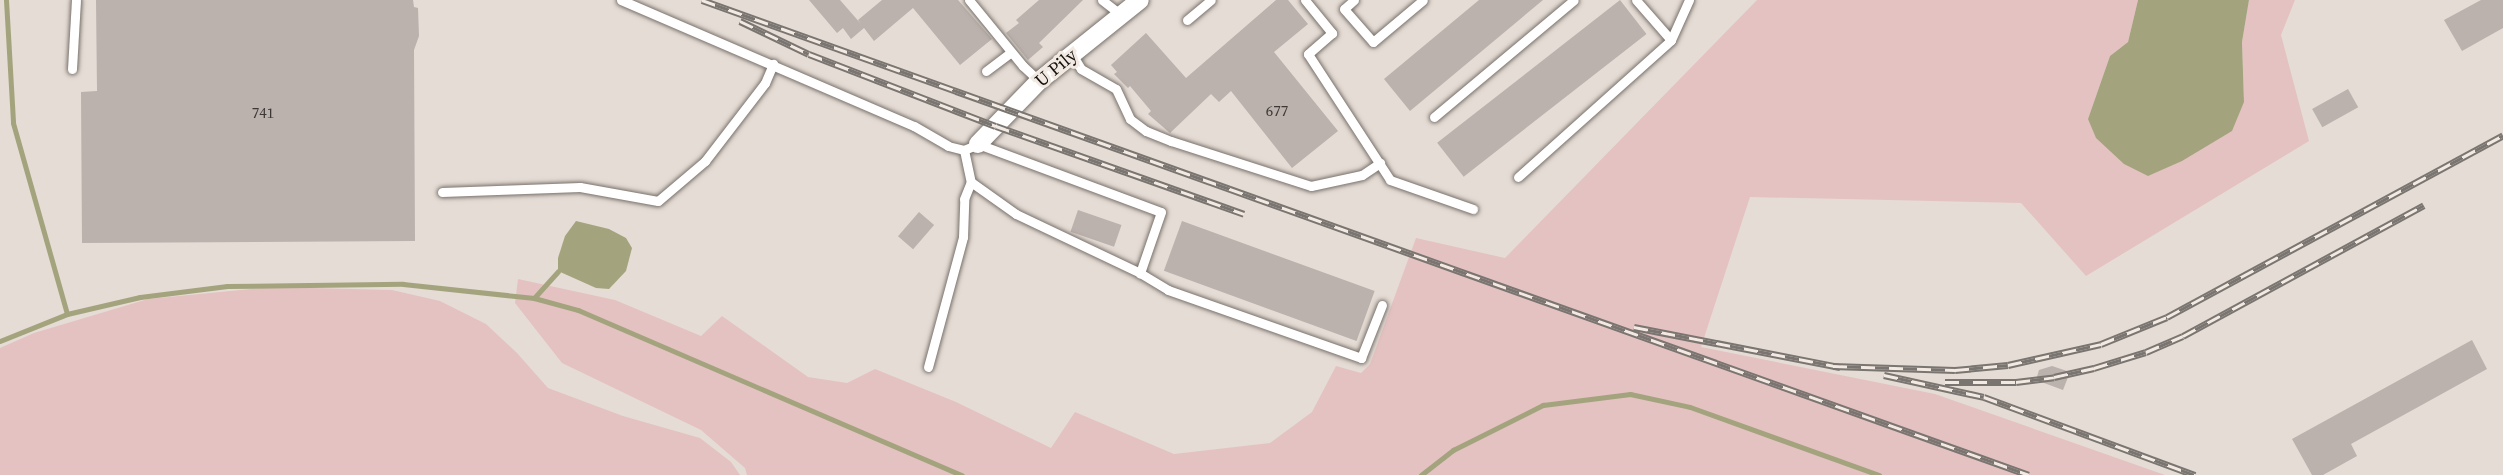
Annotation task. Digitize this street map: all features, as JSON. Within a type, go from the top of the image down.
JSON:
[{"type":"street","name":"U Pily","points":[[971,147],[1039,81],[1130,5]]},
{"type":"lane","points":[[72,69],[76,0]]},
{"type":"lane","points":[[621,0],[914,126],[948,147],[971,147],[1161,212],[1140,273]]},
{"type":"lane","points":[[969,0],[1011,52],[1039,81]]},
{"type":"lane","points":[[1102,0],[1130,5]]},
{"type":"lane","points":[[1187,20],[1211,0]]},
{"type":"lane","points":[[1305,0],[1332,33],[1308,54],[1390,180],[1473,209]]},
{"type":"lane","points":[[1354,0],[1344,9],[1373,42],[1423,0]]},
{"type":"lane","points":[[1434,117],[1574,0]]},
{"type":"lane","points":[[1636,0],[1671,40]]},
{"type":"lane","points":[[1518,177],[1671,40],[1689,0]]},
{"type":"lane","points":[[986,71],[1011,52]]},
{"type":"lane","points":[[1072,54],[1081,69],[1116,89],[1130,119],[1146,132],[1171,141],[1311,186],[1362,175],[1380,163]]},
{"type":"lane","points":[[442,192],[580,187],[658,201],[705,161],[765,83],[772,64]]},
{"type":"lane","points":[[928,367],[963,237],[964,199],[971,182],[971,147]]},
{"type":"lane","points":[[971,182],[1016,214],[1140,273],[1168,290],[1361,358],[1382,305]]},
{"type":"shaded area","points":[[1757,0],[2138,0],[2128,42],[2110,56],[2088,119],[2244,102],[2242,42],[2249,0],[2295,0],[2281,35],[2309,141],[2086,276],[2021,203],[1750,197],[1701,347],[1935,394],[2165,475],[747,475],[745,468],[701,430],[562,363],[515,303],[518,279],[615,300],[701,336],[722,316],[808,377],[847,383],[875,369],[956,402],[1051,448],[1075,412],[1174,454],[1270,443],[1312,412],[1336,366],[1361,373],[1370,364],[1416,238],[1505,258]]},
{"type":"shaded area","points":[[2138,0],[2249,0],[2242,42],[2244,102],[2232,131],[2182,161],[2148,176],[2124,164],[2096,138],[2088,119],[2110,56],[2128,42]]},
{"type":"shaded area","points":[[576,221],[609,229],[626,238],[632,248],[626,271],[609,289],[596,288],[558,271],[558,258],[565,236]]},
{"type":"shaded area","points":[[272,287],[392,290],[440,301],[486,324],[517,353],[548,388],[623,416],[700,438],[731,462],[740,475],[0,475],[0,348],[34,333],[148,299]]},
{"type":"building","points":[[96,0],[413,0],[414,7],[418,8],[419,36],[414,50],[415,241],[82,243],[81,92],[97,91]]},
{"type":"building","points":[[809,0],[840,0],[861,24],[858,20],[882,0],[958,0],[992,39],[960,65],[913,8],[874,41],[864,28],[851,39],[843,28],[837,33]]},
{"type":"building","points":[[1039,0],[1083,0],[1039,43],[1043,47],[1028,60],[1006,33],[1019,23],[1016,20]]},
{"type":"building","points":[[1276,0],[1288,0],[1308,24],[1274,52],[1338,131],[1292,168],[1231,91],[1219,102],[1211,94],[1170,133],[1148,114],[1151,111],[1130,86],[1128,88],[1114,74],[1117,72],[1111,65],[1146,33],[1186,78]]},
{"type":"building","points":[[1479,0],[1543,0],[1410,111],[1384,79]]},
{"type":"building","points":[[1620,0],[1646,34],[1464,177],[1437,143]]},
{"type":"building","points":[[2481,0],[2503,0],[2503,28],[2462,51],[2444,20]]},
{"type":"building","points":[[2348,89],[2358,107],[2322,127],[2312,109]]},
{"type":"building","points":[[1078,210],[1121,225],[1114,247],[1071,232]]},
{"type":"building","points":[[919,212],[934,225],[913,249],[898,236]]},
{"type":"building","points":[[1182,221],[1375,291],[1357,341],[1164,271]]},
{"type":"building","points":[[2472,340],[2487,369],[2351,444],[2357,456],[2323,475],[2312,475],[2292,439]]},
{"type":"building","points":[[2052,366],[2070,372],[2063,390],[2036,380],[2039,370]]},
{"type":"waterway","points":[[6,0],[13,123],[67,314]]},
{"type":"waterway","points":[[534,298],[558,271]]},
{"type":"waterway","points":[[0,341],[67,314],[140,297],[227,286],[403,284],[534,298],[578,310],[962,475]]},
{"type":"waterway","points":[[1421,475],[1453,450],[1543,405],[1630,394],[1690,407],[1879,475]]},
{"type":"railway","points":[[702,0],[2029,475]]},
{"type":"railway","points":[[740,21],[809,54],[996,126],[1244,214]]},
{"type":"railway","points":[[1833,366],[1955,370],[2008,365],[2101,344],[2167,317],[2503,135]]},
{"type":"railway","points":[[1945,382],[2016,382],[2054,377],[2094,368],[2146,352],[2183,336],[2424,205]]},
{"type":"railway","points":[[1634,327],[1840,367]]},
{"type":"railway","points":[[1884,375],[1984,397],[2195,475]]}]
